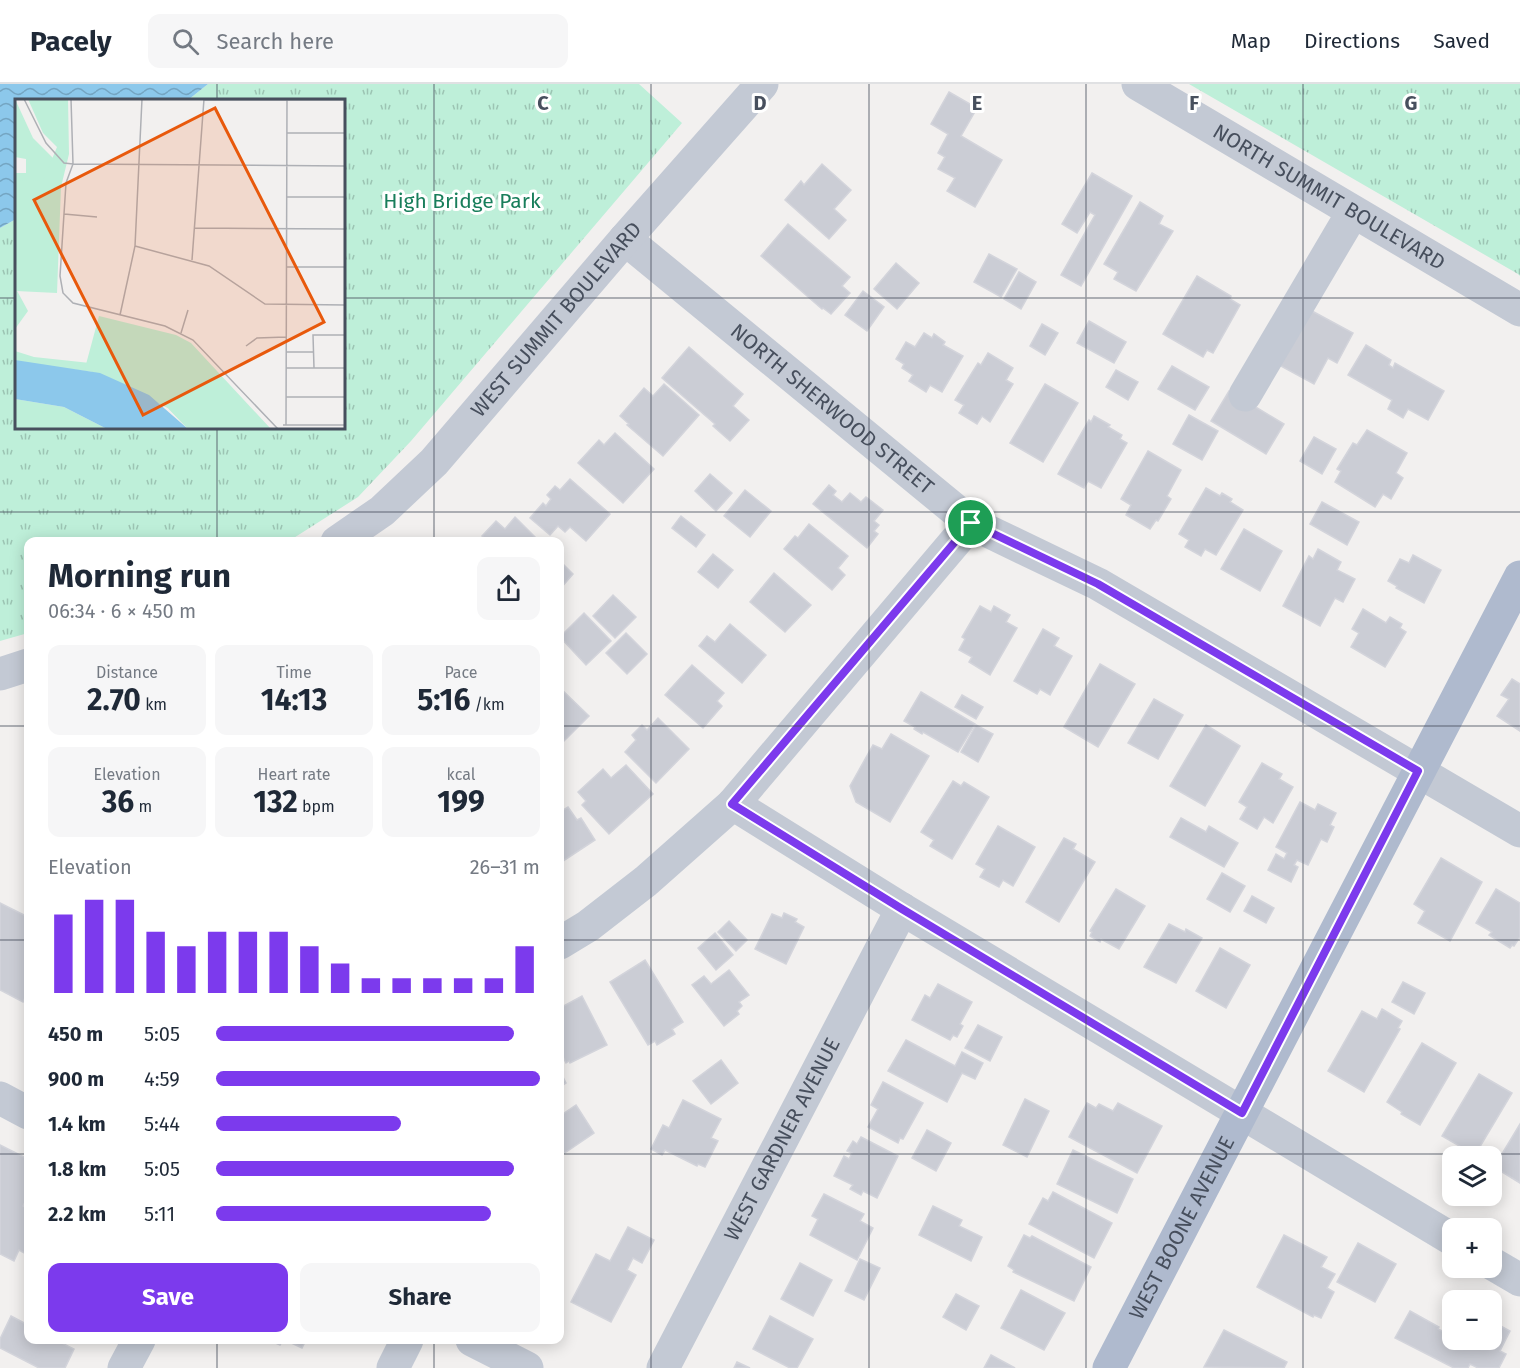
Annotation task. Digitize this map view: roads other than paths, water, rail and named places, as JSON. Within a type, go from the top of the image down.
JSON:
[{"type":"main road","name":"WEST BOONE AVENUE","points":[[1109,1368],[1520,577]]},
{"type":"street","name":"WEST SUMMIT BOULEVARD","points":[[351,537],[434,462],[625,239],[762,84]]},
{"type":"street","name":"NORTH SUMMIT BOULEVARD","points":[[1138,84],[1520,310]]},
{"type":"street","points":[[1245,395],[1353,212]]},
{"type":"street","name":"NORTH SHERWOOD STREET","points":[[625,239],[971,523],[1098,584],[1520,831]]},
{"type":"street","points":[[564,941],[588,926],[646,881],[732,804],[971,523]]},
{"type":"street","points":[[0,674],[24,666]]},
{"type":"street","points":[[732,804],[902,909],[1442,1233]]},
{"type":"street","name":"WEST GARDNER AVENUE","points":[[663,1368],[902,909]]},
{"type":"street","points":[[1502,1269],[1520,1280]]},
{"type":"street","points":[[124,1368],[137,1344]]},
{"type":"street","points":[[393,1368],[405,1344]]},
{"type":"street","points":[[480,1344],[527,1368]]},
{"type":"water","points":[[0,84],[208,84],[189,99],[15,99],[15,220],[0,228]]},
{"type":"park label","name":"High Bridge Park","points":[[462,201]]}]
